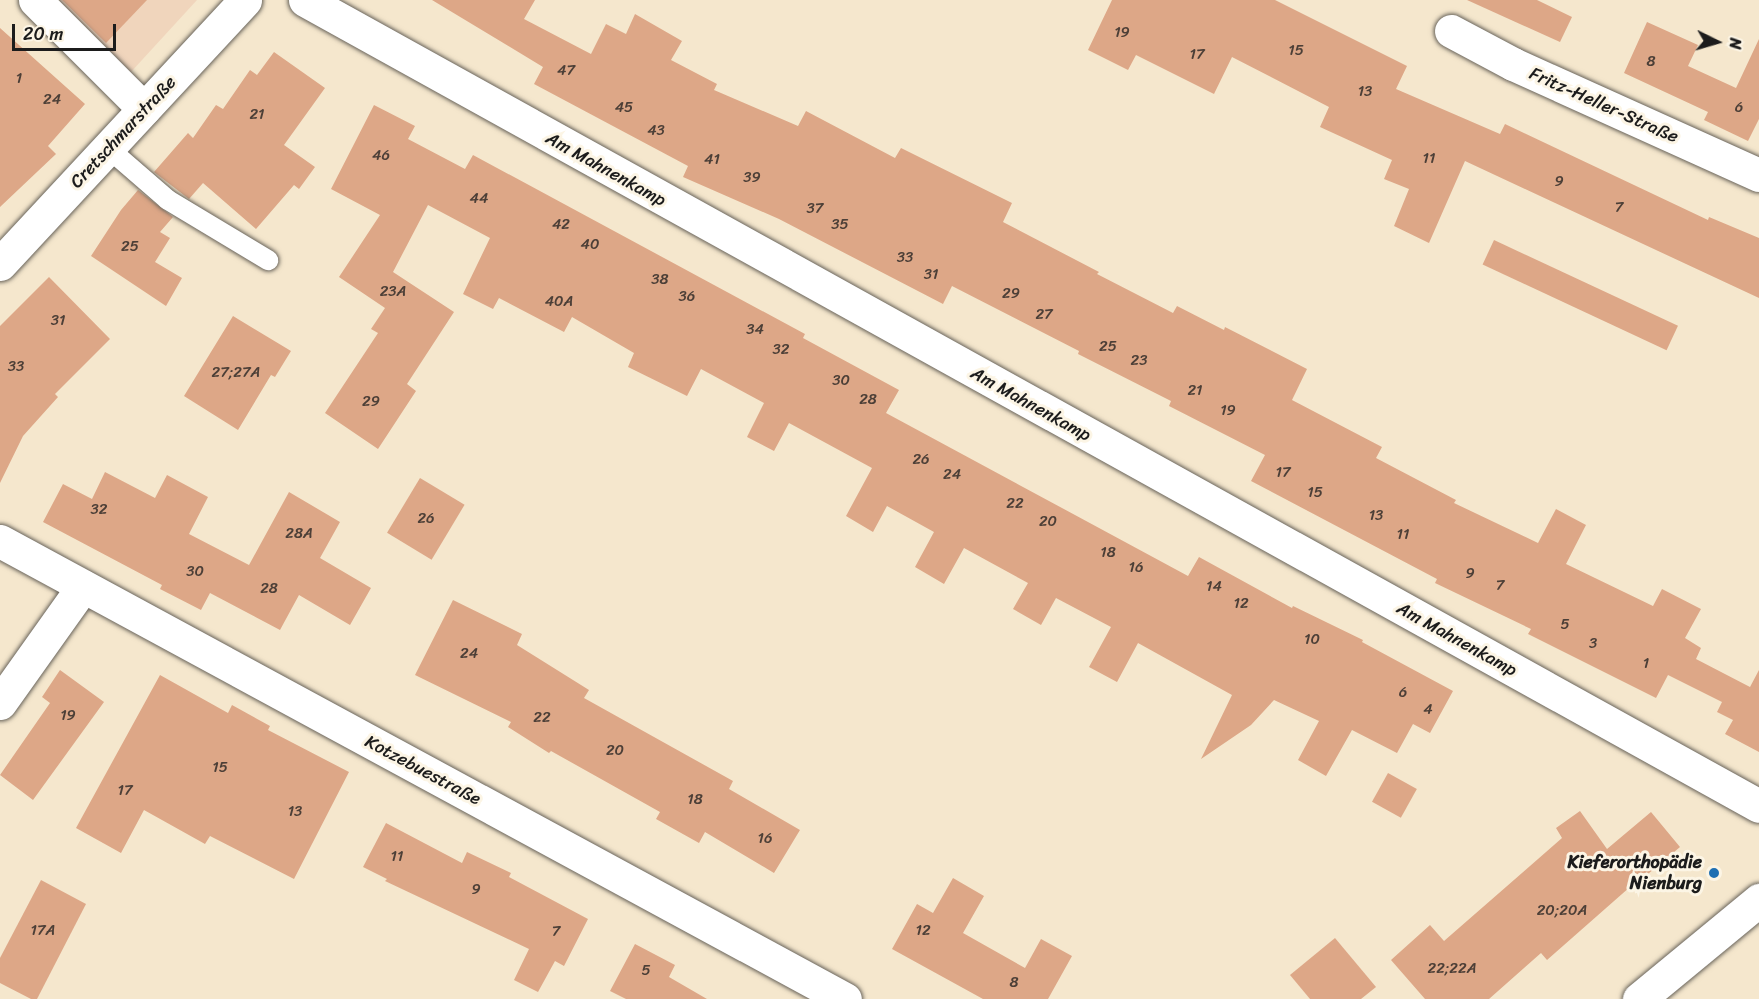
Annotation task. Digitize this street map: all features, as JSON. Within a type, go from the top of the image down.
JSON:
[{"type":"street","points":[[35,0],[144,109]]},
{"type":"street","name":"Cretschmarstraße","points":[[0,264],[245,0]]},
{"type":"street","name":"Am Mahnenkamp","points":[[305,0],[1759,806]]},
{"type":"street","name":"Fritz-Heller-Straße","points":[[1451,31],[1513,64],[1759,175]]},
{"type":"street","name":"Kotzebuestraße","points":[[0,541],[844,999]]},
{"type":"street","points":[[0,703],[83,586]]},
{"type":"street","points":[[1639,999],[1759,900]]},
{"type":"lane","points":[[108,148],[168,200],[268,260]]},
{"type":"shaded area","points":[[58,0],[197,0],[131,72]]},
{"type":"building","points":[[62,0],[147,0],[106,43]]},
{"type":"building","points":[[432,0],[535,0],[524,19],[591,54],[606,24],[626,34],[635,14],[682,41],[671,60],[717,84],[714,90],[798,126],[806,111],[895,158],[901,148],[1012,203],[1003,222],[1099,272],[1097,274],[1173,313],[1177,306],[1224,330],[1225,327],[1307,369],[1292,400],[1382,447],[1376,458],[1456,500],[1454,503],[1538,543],[1556,509],[1586,525],[1566,564],[1653,606],[1662,589],[1701,609],[1685,638],[1701,648],[1696,659],[1750,687],[1759,670],[1759,752],[1725,734],[1733,720],[1717,712],[1722,702],[1668,675],[1656,698],[1528,634],[1531,629],[1435,583],[1437,579],[1251,481],[1265,455],[1169,406],[1171,401],[1078,354],[1079,351],[952,286],[943,304],[779,219],[683,177],[688,166],[534,84],[543,67]]},
{"type":"building","points":[[1112,0],[1275,0],[1407,66],[1396,89],[1500,134],[1505,124],[1708,220],[1709,217],[1759,238],[1759,298],[1465,161],[1429,243],[1394,226],[1409,189],[1384,179],[1392,160],[1320,127],[1329,107],[1232,57],[1214,94],[1136,55],[1128,70],[1088,50]]},
{"type":"building","points":[[1467,0],[1537,0],[1572,17],[1560,42]]},
{"type":"building","points":[[1647,22],[1698,45],[1688,66],[1736,88],[1759,39],[1759,119],[1748,141],[1704,120],[1708,112],[1624,73]]},
{"type":"building","points":[[0,28],[85,104],[48,146],[56,154],[0,207]]},
{"type":"building","points":[[274,52],[325,88],[284,145],[315,167],[299,189],[294,185],[256,229],[203,183],[189,199],[154,172],[188,133],[193,138],[216,105],[223,109],[250,70],[257,75]]},
{"type":"building","points":[[374,105],[415,126],[408,139],[465,169],[473,155],[805,334],[803,338],[899,390],[886,413],[1188,576],[1199,557],[1292,608],[1293,606],[1363,640],[1362,642],[1453,691],[1430,733],[1413,724],[1397,753],[1352,730],[1326,776],[1298,760],[1319,721],[1274,700],[1251,725],[1201,759],[1232,695],[1138,643],[1117,682],[1089,667],[1111,627],[1056,598],[1041,625],[1013,609],[1028,583],[964,548],[944,584],[915,567],[934,532],[887,506],[873,532],[846,516],[872,468],[789,423],[774,451],[747,437],[764,403],[701,369],[687,396],[628,367],[634,353],[572,317],[564,332],[499,298],[493,309],[463,294],[490,238],[428,205],[393,272],[454,312],[407,384],[416,391],[378,449],[325,413],[378,333],[371,329],[385,308],[339,277],[380,215],[331,189]]},
{"type":"building","points":[[138,190],[173,217],[160,232],[170,238],[155,262],[182,278],[166,306],[91,256],[121,210]]},
{"type":"building","points":[[1494,240],[1678,326],[1667,350],[1483,264]]},
{"type":"building","points":[[49,277],[110,339],[55,394],[58,397],[23,436],[0,483],[0,326]]},
{"type":"building","points":[[233,316],[291,351],[275,377],[271,375],[238,430],[184,396]]},
{"type":"building","points":[[105,472],[155,498],[167,475],[208,497],[189,534],[249,565],[289,492],[340,522],[320,558],[371,588],[350,625],[299,595],[280,630],[210,593],[201,610],[160,589],[162,585],[43,522],[63,484],[92,499]]},
{"type":"building","points":[[420,478],[465,505],[432,560],[387,533]]},
{"type":"building","points":[[453,600],[522,634],[517,645],[589,690],[584,698],[733,781],[729,789],[800,830],[774,873],[705,832],[699,843],[656,819],[660,812],[551,751],[549,753],[508,727],[511,722],[415,675]]},
{"type":"building","points":[[60,670],[104,702],[33,800],[0,775],[50,703],[42,697]]},
{"type":"building","points":[[160,675],[228,713],[232,705],[270,726],[268,730],[349,772],[294,879],[210,836],[205,844],[144,810],[121,853],[76,828]]},
{"type":"building","points":[[1388,773],[1417,789],[1401,818],[1372,802]]},
{"type":"building","points":[[1580,811],[1607,849],[1651,812],[1680,847],[1648,874],[1647,872],[1547,960],[1541,953],[1489,999],[1425,999],[1391,960],[1430,925],[1444,941],[1562,838],[1556,828]]},
{"type":"building","points":[[386,823],[462,863],[467,852],[511,873],[509,877],[588,919],[564,966],[555,961],[538,992],[514,980],[529,949],[385,881],[387,879],[363,867]]},
{"type":"building","points":[[953,878],[984,896],[963,933],[1025,968],[1041,939],[1072,956],[1048,999],[983,999],[892,949],[917,904],[933,913]]},
{"type":"building","points":[[41,880],[86,904],[37,999],[31,999],[0,983],[0,958]]},
{"type":"building","points":[[1335,938],[1376,987],[1361,999],[1310,999],[1290,975]]},
{"type":"building","points":[[635,944],[675,965],[669,977],[707,999],[626,999],[610,991]]},
{"type":"place","name":"Kieferorthopädie Nienburg","points":[[1714,873]]}]
